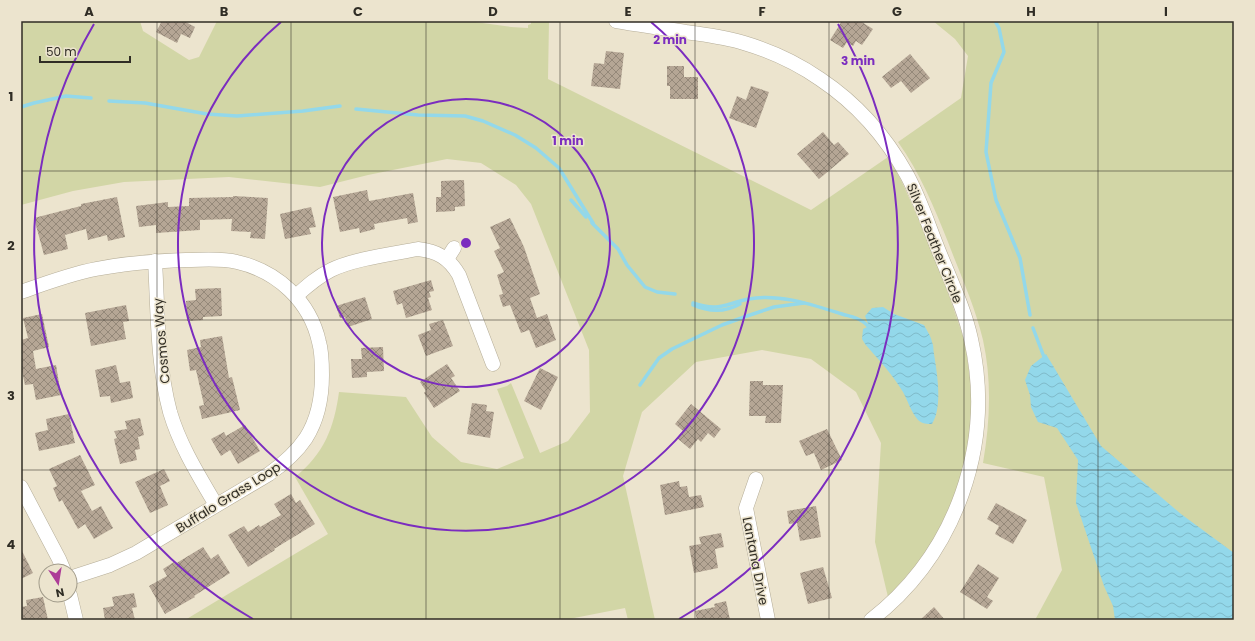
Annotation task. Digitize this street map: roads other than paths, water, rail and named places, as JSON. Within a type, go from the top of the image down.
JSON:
[{"type":"street","name":"Silver Feather Circle","points":[[619,21],[720,37],[770,52],[796,64],[821,80],[847,100],[871,124],[894,154],[907,175],[919,200],[964,315],[971,338],[976,366],[978,395],[977,428],[974,452],[967,480],[958,507],[945,533],[919,573],[903,591],[871,620]]},
{"type":"street","points":[[296,296],[314,280],[332,270],[350,263],[418,249],[438,253],[450,253],[454,267],[493,364]]},
{"type":"street","name":"Buffalo Grass Loop","points":[[21,292],[95,269],[128,264],[155,261],[218,259],[235,261],[251,265],[268,273],[284,284],[296,296],[306,310],[314,325],[319,341],[322,360],[322,387],[319,406],[314,422],[306,438],[282,465],[136,553],[110,565],[78,575]]},
{"type":"street","name":"Cosmos Way","points":[[155,261],[160,362],[164,386],[171,414],[181,441],[193,467],[216,505]]},
{"type":"street","name":"Lantana Drive","points":[[756,479],[746,508],[768,620]]},
{"type":"street","points":[[21,487],[61,563]]},
{"type":"street","points":[[72,603],[76,620]]},
{"type":"water","points":[[883,307],[894,314],[924,325],[931,338],[938,390],[937,409],[932,424],[923,423],[913,414],[905,395],[899,386],[862,339],[863,329],[869,326],[865,316],[872,308]]},
{"type":"water","points":[[1046,354],[1101,446],[1181,514],[1234,553],[1234,620],[1115,620],[1113,606],[1104,586],[1076,503],[1078,460],[1057,428],[1038,422],[1031,407],[1030,395],[1025,380],[1031,366]]},
{"type":"waterway","points":[[995,21],[999,28],[1004,52],[991,83],[986,152],[996,200],[1020,258],[1030,315]]},
{"type":"waterway","points":[[21,107],[66,96],[91,98]]},
{"type":"waterway","points":[[109,101],[145,103],[207,114],[237,116],[303,111],[340,106]]},
{"type":"waterway","points":[[356,109],[418,115],[465,116],[483,121],[515,135],[536,148],[559,168],[593,223]]},
{"type":"waterway","points":[[571,200],[586,217]]},
{"type":"waterway","points":[[592,223],[618,249],[627,265],[645,287],[657,292],[675,294]]},
{"type":"waterway","points":[[693,303],[702,306],[716,307],[749,299],[784,299],[808,304],[855,318],[863,321],[869,327]]},
{"type":"waterway","points":[[640,385],[659,358],[672,349],[722,325],[747,316],[774,307],[804,303]]},
{"type":"waterway","points":[[693,305],[705,309],[722,310],[740,304]]},
{"type":"waterway","points":[[1033,328],[1044,357]]}]
